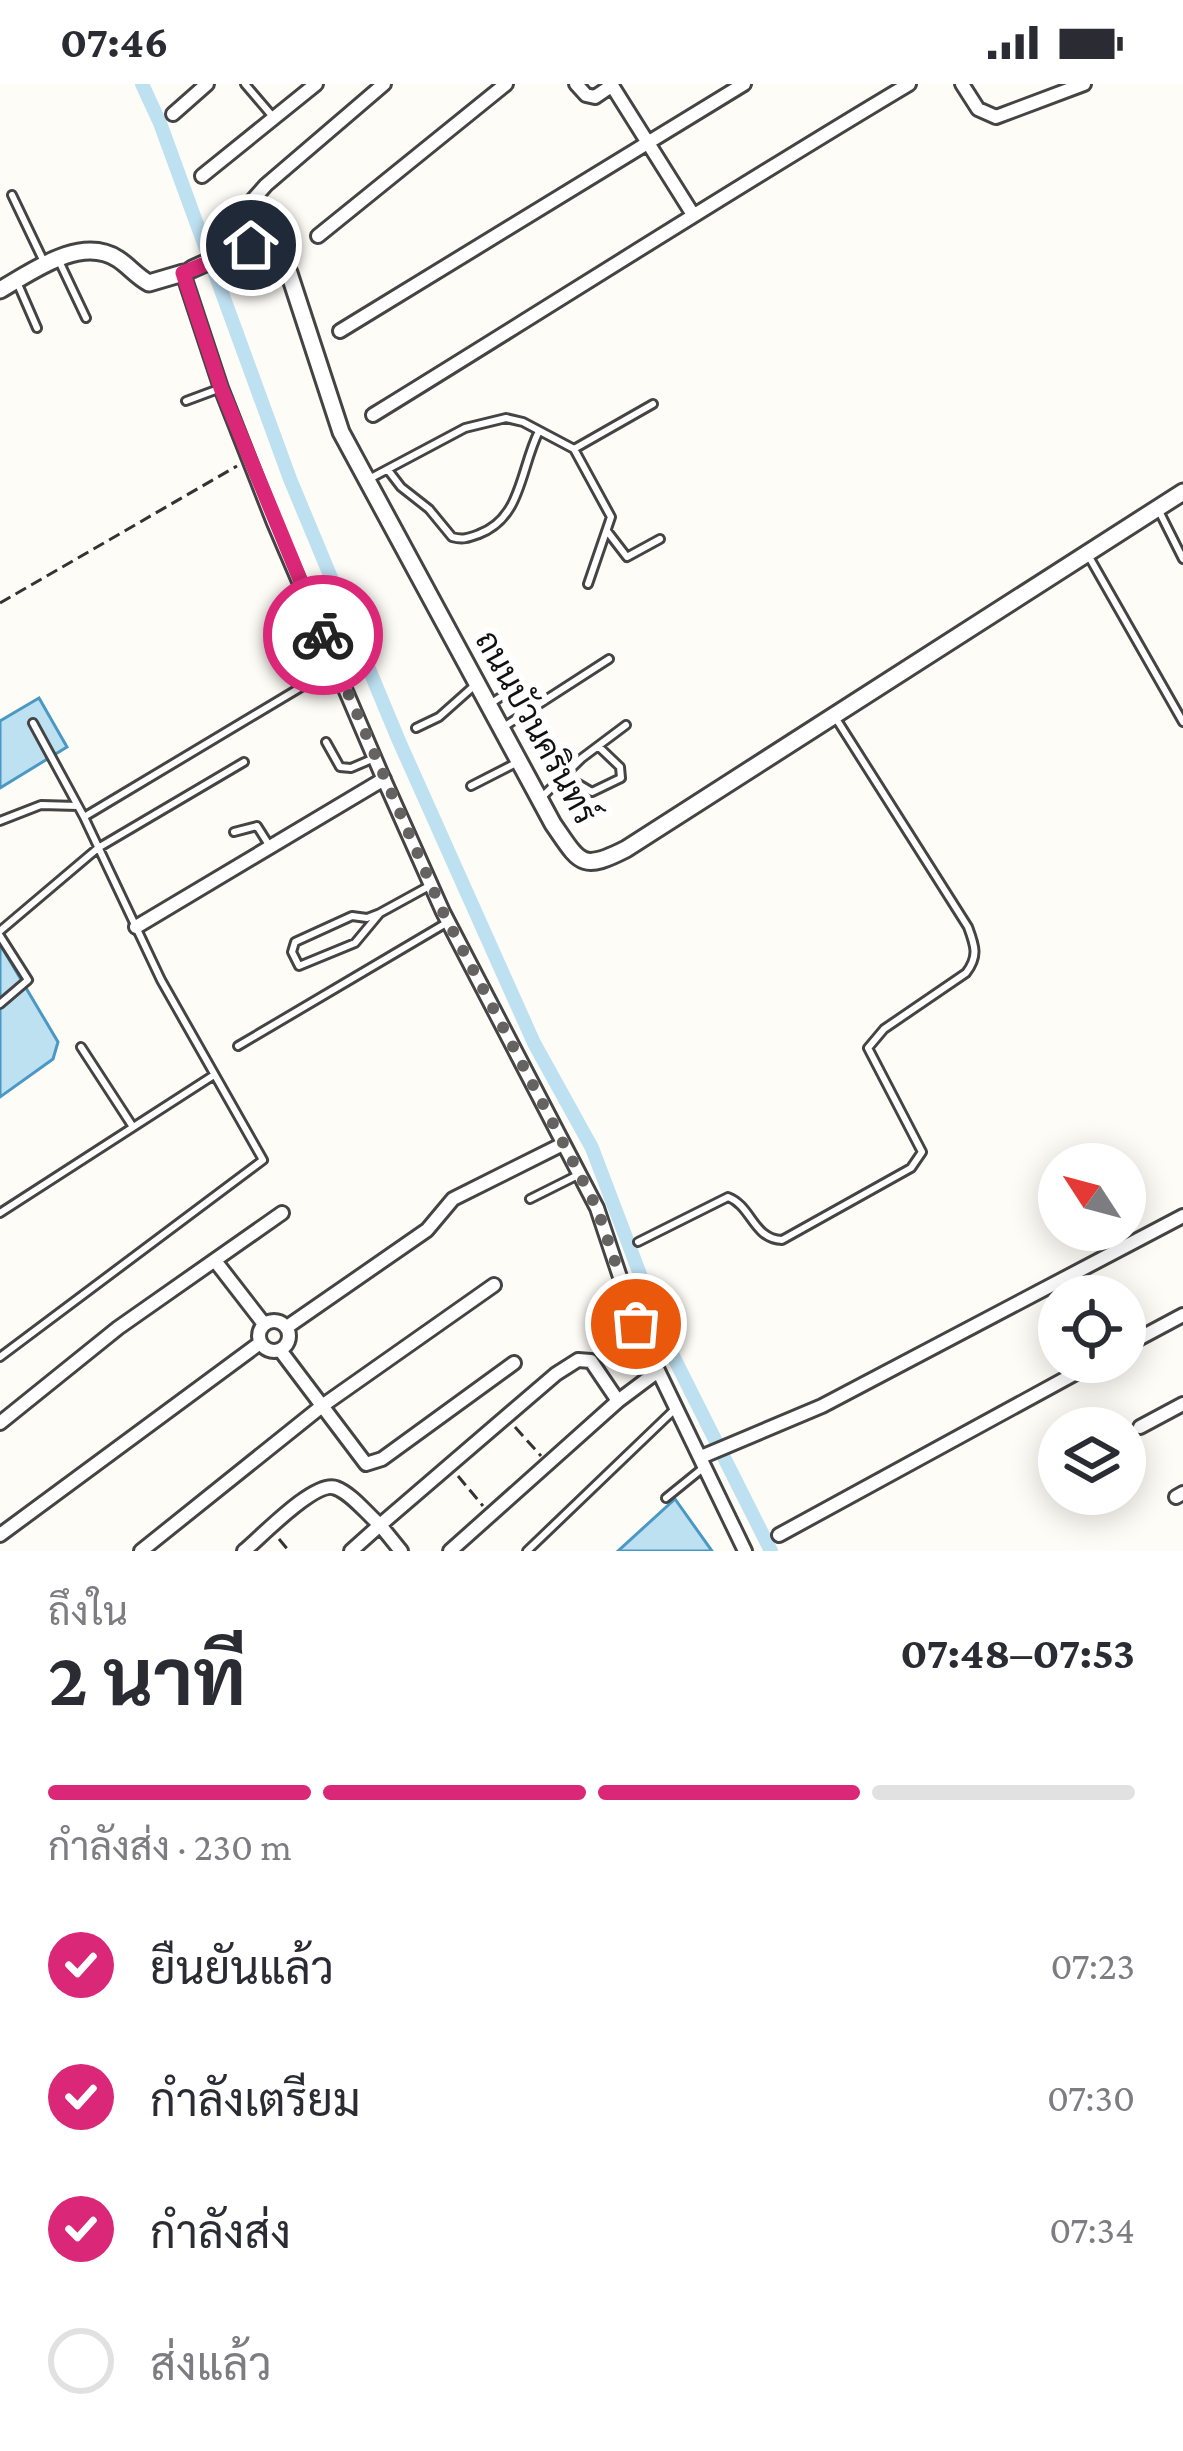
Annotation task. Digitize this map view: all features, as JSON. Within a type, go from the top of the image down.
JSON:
[{"type":"street","points":[[173,114],[207,84]]},
{"type":"street","points":[[202,176],[316,84]]},
{"type":"street","points":[[0,290],[92,248],[118,259],[149,283],[226,254],[250,203],[266,184],[384,84]]},
{"type":"street","points":[[318,236],[506,84]]},
{"type":"street","points":[[576,84],[586,95],[596,97],[611,85],[692,213]]},
{"type":"street","points":[[340,332],[744,84]]},
{"type":"street","points":[[373,415],[692,213],[909,84]]},
{"type":"street","points":[[962,84],[978,109],[996,117],[1084,84]]},
{"type":"street","name":"ถนนบัวนครินทร์","points":[[226,254],[251,245],[274,251],[289,273],[341,432],[539,799],[572,851],[584,861],[597,864],[626,849],[1183,492]]},
{"type":"street","points":[[187,271],[221,388],[335,668],[448,922],[597,1208],[636,1324],[745,1551]]},
{"type":"street","points":[[136,927],[384,779]]},
{"type":"street","points":[[287,1328],[427,1230],[453,1199],[563,1144]]},
{"type":"street","points":[[0,1423],[118,1328],[282,1214]]},
{"type":"street","points":[[703,1460],[725,1445],[822,1406],[1183,1216]]},
{"type":"street","points":[[216,1262],[264,1324]]},
{"type":"street","points":[[141,1551],[322,1406],[494,1285]]},
{"type":"street","points":[[1146,1335],[1183,1315]]},
{"type":"street","points":[[276,1321],[287,1328],[289,1340],[280,1350],[268,1350],[260,1343],[264,1324],[276,1321]]},
{"type":"street","points":[[0,1535],[260,1343]]},
{"type":"street","points":[[280,1350],[361,1460],[372,1464],[514,1363]]},
{"type":"street","points":[[351,1551],[556,1374],[587,1358],[618,1401]]},
{"type":"street","points":[[450,1551],[658,1370]]},
{"type":"street","points":[[779,1535],[1058,1383]]},
{"type":"street","points":[[1146,1424],[1183,1404]]},
{"type":"street","points":[[244,1551],[310,1494],[331,1486],[380,1525],[400,1551]]},
{"type":"lane","points":[[245,84],[274,118]]},
{"type":"lane","points":[[12,195],[86,318]]},
{"type":"lane","points":[[16,280],[37,328]]},
{"type":"lane","points":[[186,401],[221,388]]},
{"type":"lane","points":[[574,449],[653,404]]},
{"type":"lane","points":[[368,480],[489,419],[506,418],[539,430],[574,449],[610,517],[588,584]]},
{"type":"lane","points":[[387,469],[452,537],[467,538],[493,529],[510,512],[539,430]]},
{"type":"lane","points":[[1157,507],[1183,559]]},
{"type":"lane","points":[[607,531],[627,557],[660,539]]},
{"type":"lane","points":[[1086,552],[1183,722]]},
{"type":"lane","points":[[502,728],[610,659]]},
{"type":"lane","points":[[84,817],[335,668]]},
{"type":"lane","points":[[416,728],[439,718],[478,683]]},
{"type":"lane","points":[[490,704],[517,688]]},
{"type":"lane","points":[[638,1242],[728,1197],[743,1206],[764,1235],[782,1240],[920,1159],[922,1152],[868,1048],[884,1029],[966,973],[976,948],[968,927],[833,713]]},
{"type":"lane","points":[[0,1357],[263,1160],[214,1076],[33,723]]},
{"type":"lane","points":[[539,799],[626,725]]},
{"type":"lane","points":[[326,742],[340,766],[351,768],[375,758]]},
{"type":"lane","points":[[565,776],[592,792],[616,783],[621,778],[620,767],[598,746]]},
{"type":"lane","points":[[471,786],[519,761]]},
{"type":"lane","points":[[0,1004],[28,980],[0,933],[98,848],[244,762]]},
{"type":"lane","points":[[0,821],[41,805],[78,806]]},
{"type":"lane","points":[[234,832],[257,826],[270,848]]},
{"type":"lane","points":[[380,913],[355,944],[299,966],[292,952],[296,942],[352,916],[380,913],[431,885]]},
{"type":"lane","points":[[238,1046],[448,922]]},
{"type":"lane","points":[[81,1047],[133,1127]]},
{"type":"lane","points":[[0,1213],[214,1076]]},
{"type":"lane","points":[[530,1199],[580,1174]]},
{"type":"lane","points":[[527,1551],[675,1409]]},
{"type":"lane","points":[[666,1498],[703,1460]]},
{"type":"path","points":[[0,603],[249,460]]},
{"type":"path","points":[[506,1417],[548,1465]]},
{"type":"path","points":[[449,1466],[491,1515]]},
{"type":"path","points":[[269,1529],[289,1551]]},
{"type":"water","points":[[39,698],[67,747],[0,788],[0,721]]},
{"type":"water","points":[[0,944],[58,1042],[53,1059],[0,1097]]},
{"type":"water","points":[[675,1499],[712,1551],[618,1551]]},
{"type":"waterway","points":[[142,84],[290,479],[399,741],[534,1043],[592,1148],[665,1340],[771,1551]]},
{"type":"way so far","points":[[323,635],[443,912],[597,1208],[636,1324]]},
{"type":"route","points":[[251,245],[183,273],[221,388],[323,635]]}]
